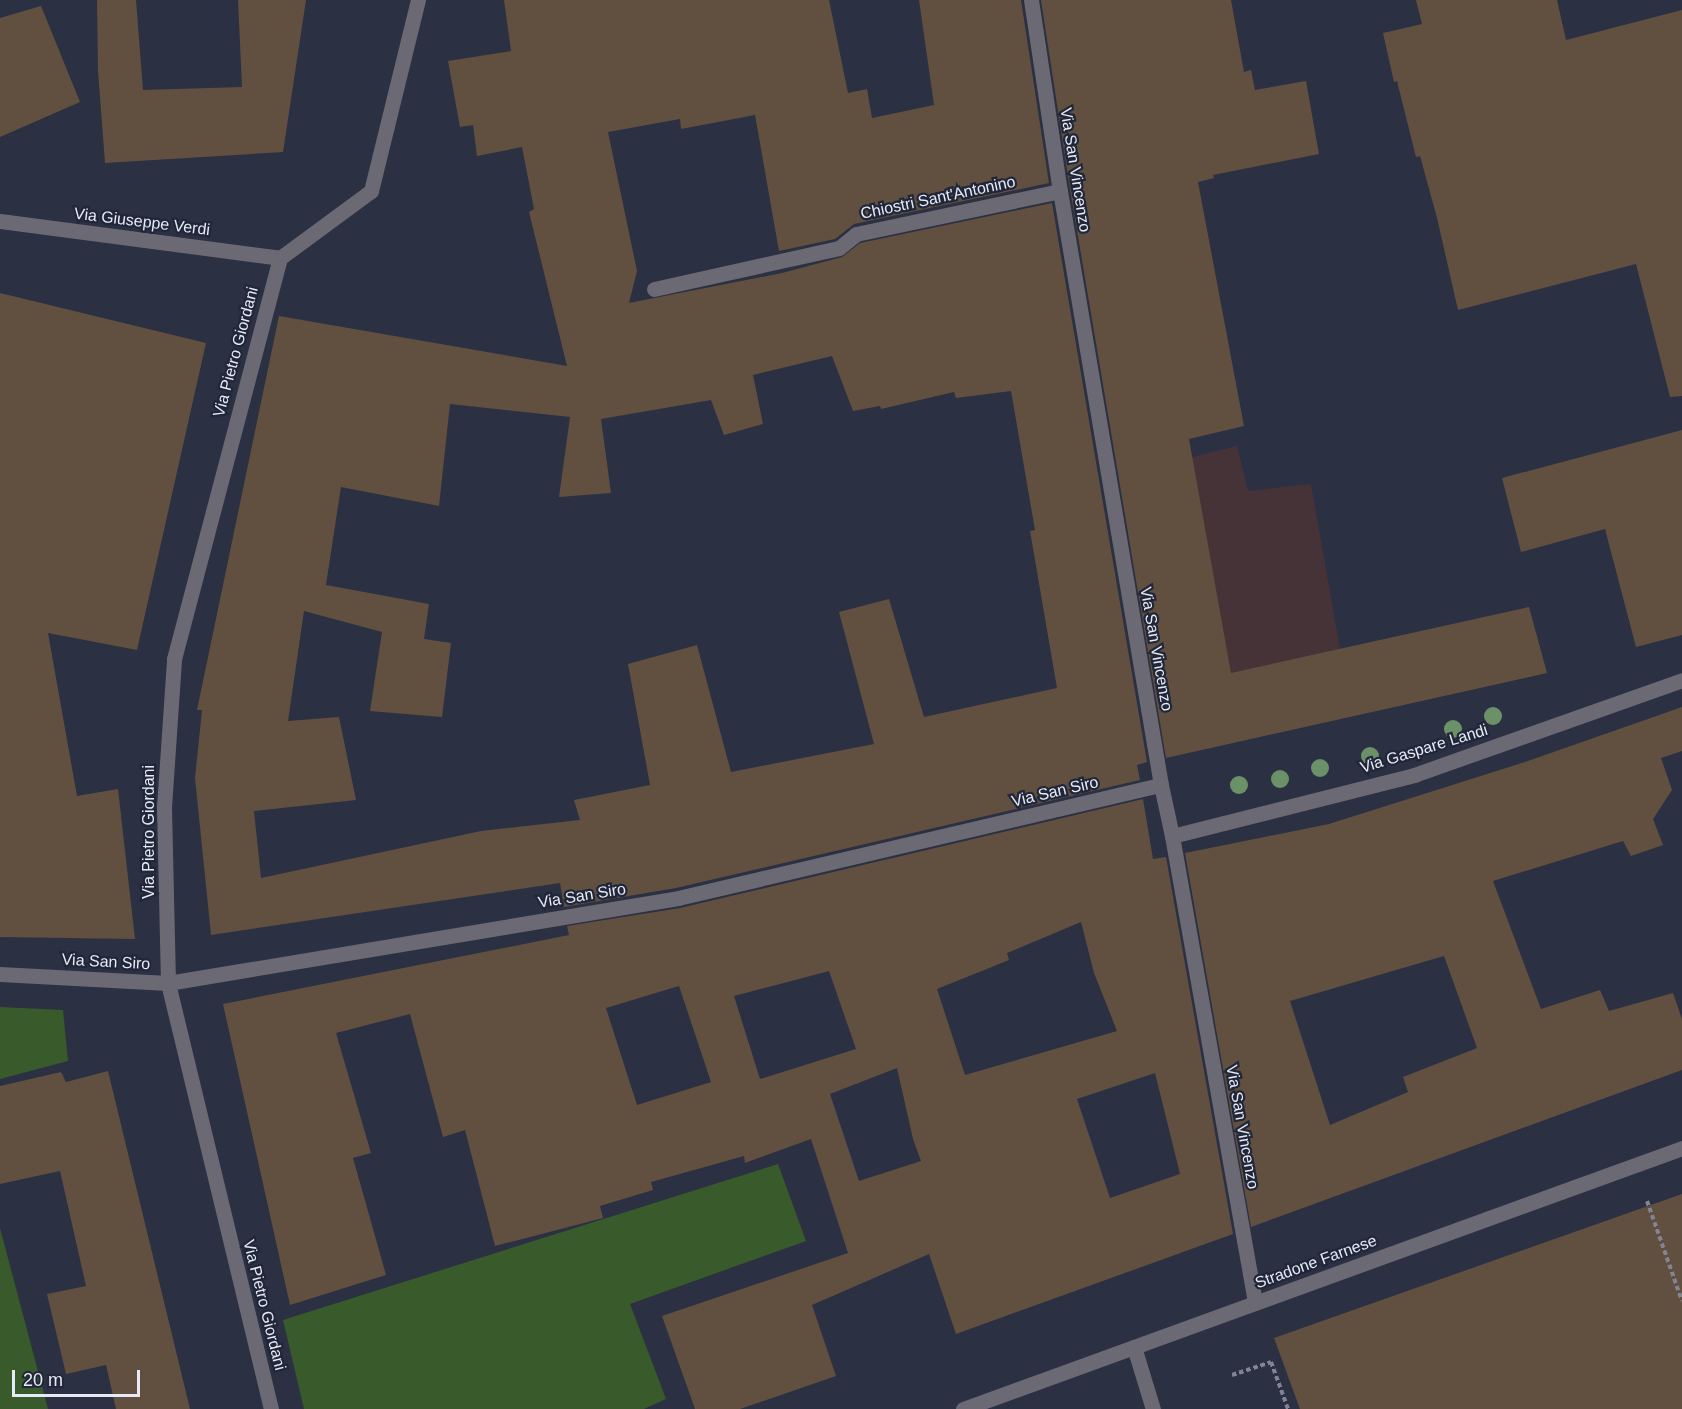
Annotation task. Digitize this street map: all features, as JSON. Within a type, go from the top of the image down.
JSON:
[{"type":"street","points":[[280,258],[371,191],[418,0]]},
{"type":"street","name":"Via San Vincenzo","points":[[1031,0],[1060,191],[1161,785],[1255,1303]]},
{"type":"street","name":"Chiostri Sant'Antonino","points":[[654,289],[839,248],[856,234],[1060,191]]},
{"type":"street","name":"Via Giuseppe Verdi","points":[[0,221],[280,258]]},
{"type":"street","name":"Via Pietro Giordani","points":[[271,1409],[168,983],[164,807],[174,659],[280,258]]},
{"type":"street","name":"Via Gaspare Landi","points":[[1172,836],[1414,775],[1682,680]]},
{"type":"street","name":"Via San Siro","points":[[0,974],[168,983],[678,898],[1161,785]]},
{"type":"street","name":"Stradone Farnese","points":[[963,1409],[1682,1148]]},
{"type":"street","points":[[1134,1347],[1153,1409]]},
{"type":"path","points":[[1647,1201],[1682,1301]]},
{"type":"path","points":[[1232,1375],[1271,1362],[1288,1409]]},
{"type":"shaded area","points":[[1237,446],[1248,491],[1311,484],[1340,649],[1177,755],[1192,457]]},
{"type":"green space","points":[[0,1007],[63,1010],[68,1061],[0,1079]]},
{"type":"green space","points":[[778,1164],[806,1241],[630,1304],[666,1399],[644,1409],[304,1409],[283,1320]]},
{"type":"green space","points":[[0,1228],[48,1409],[0,1409]]},
{"type":"building","points":[[97,0],[136,0],[143,90],[242,87],[238,0],[306,0],[283,152],[105,163],[98,71]]},
{"type":"building","points":[[504,0],[829,0],[848,93],[867,89],[872,118],[934,105],[919,0],[1021,0],[1049,183],[854,224],[835,239],[779,251],[755,115],[681,129],[680,119],[608,132],[637,271],[629,303],[782,273],[842,257],[860,243],[1052,203],[1147,762],[1137,765],[1140,780],[676,888],[564,907],[560,883],[211,935],[195,778],[202,710],[197,710],[279,316],[567,366],[529,212],[534,209],[522,147],[477,156],[473,125],[460,127],[448,61],[511,51]],"holes":[[[832,356],[853,411],[880,406],[881,409],[954,392],[956,398],[1011,391],[1035,530],[1030,531],[1057,688],[924,717],[889,599],[839,612],[874,744],[731,772],[697,645],[628,664],[650,785],[574,800],[580,820],[481,831],[261,878],[254,811],[356,800],[339,717],[288,721],[304,611],[382,632],[370,711],[442,717],[451,643],[424,639],[429,604],[326,585],[341,487],[439,506],[450,404],[570,417],[559,497],[611,493],[601,419],[711,400],[724,435],[763,424],[753,375]]]},
{"type":"building","points":[[1041,0],[1231,0],[1244,72],[1251,70],[1255,90],[1306,81],[1319,154],[1213,175],[1214,178],[1198,182],[1244,426],[1189,439],[1231,673],[1529,607],[1547,673],[1166,758],[1070,189]]},
{"type":"building","points":[[1416,0],[1557,0],[1566,40],[1682,10],[1682,396],[1670,397],[1636,264],[1458,310],[1437,218],[1420,156],[1416,157],[1397,81],[1394,82],[1383,33],[1422,24]]},
{"type":"building","points":[[41,6],[80,102],[0,137],[0,18]]},
{"type":"building","points":[[0,293],[206,343],[137,650],[48,633],[77,796],[118,789],[135,939],[0,937]]},
{"type":"building","points":[[1682,430],[1682,635],[1636,647],[1605,529],[1521,552],[1502,478]]},
{"type":"building","points":[[1682,707],[1682,751],[1661,758],[1672,790],[1653,819],[1663,845],[1631,856],[1623,841],[1493,881],[1541,1009],[1600,990],[1609,1011],[1673,993],[1682,1019],[1682,1070],[1251,1227],[1185,853],[1329,824],[1525,762]],"holes":[[[1444,956],[1477,1048],[1403,1077],[1408,1092],[1330,1125],[1290,1001]]]},
{"type":"building","points":[[1143,799],[1153,859],[1166,857],[1233,1234],[956,1334],[929,1254],[812,1305],[836,1376],[740,1409],[695,1409],[662,1316],[848,1253],[811,1139],[745,1163],[744,1156],[651,1182],[653,1190],[600,1206],[603,1218],[495,1246],[465,1130],[443,1137],[410,1014],[336,1033],[371,1153],[353,1158],[386,1275],[290,1305],[223,1004],[569,935],[567,926],[680,908]],"holes":[[[1081,922],[1094,973],[1117,1031],[965,1075],[937,989],[1009,960],[1007,953]],[[829,971],[856,1049],[760,1079],[734,996]],[[679,986],[711,1082],[637,1105],[606,1008]],[[897,1068],[913,1139],[921,1161],[859,1181],[830,1094]],[[1155,1073],[1180,1174],[1110,1198],[1077,1099]]]},
{"type":"building","points":[[108,1071],[190,1409],[116,1409],[106,1365],[66,1374],[47,1294],[86,1286],[60,1171],[0,1184],[0,1086],[61,1072],[66,1082]]},
{"type":"building","points":[[1682,1194],[1682,1409],[1300,1409],[1274,1338]]}]
